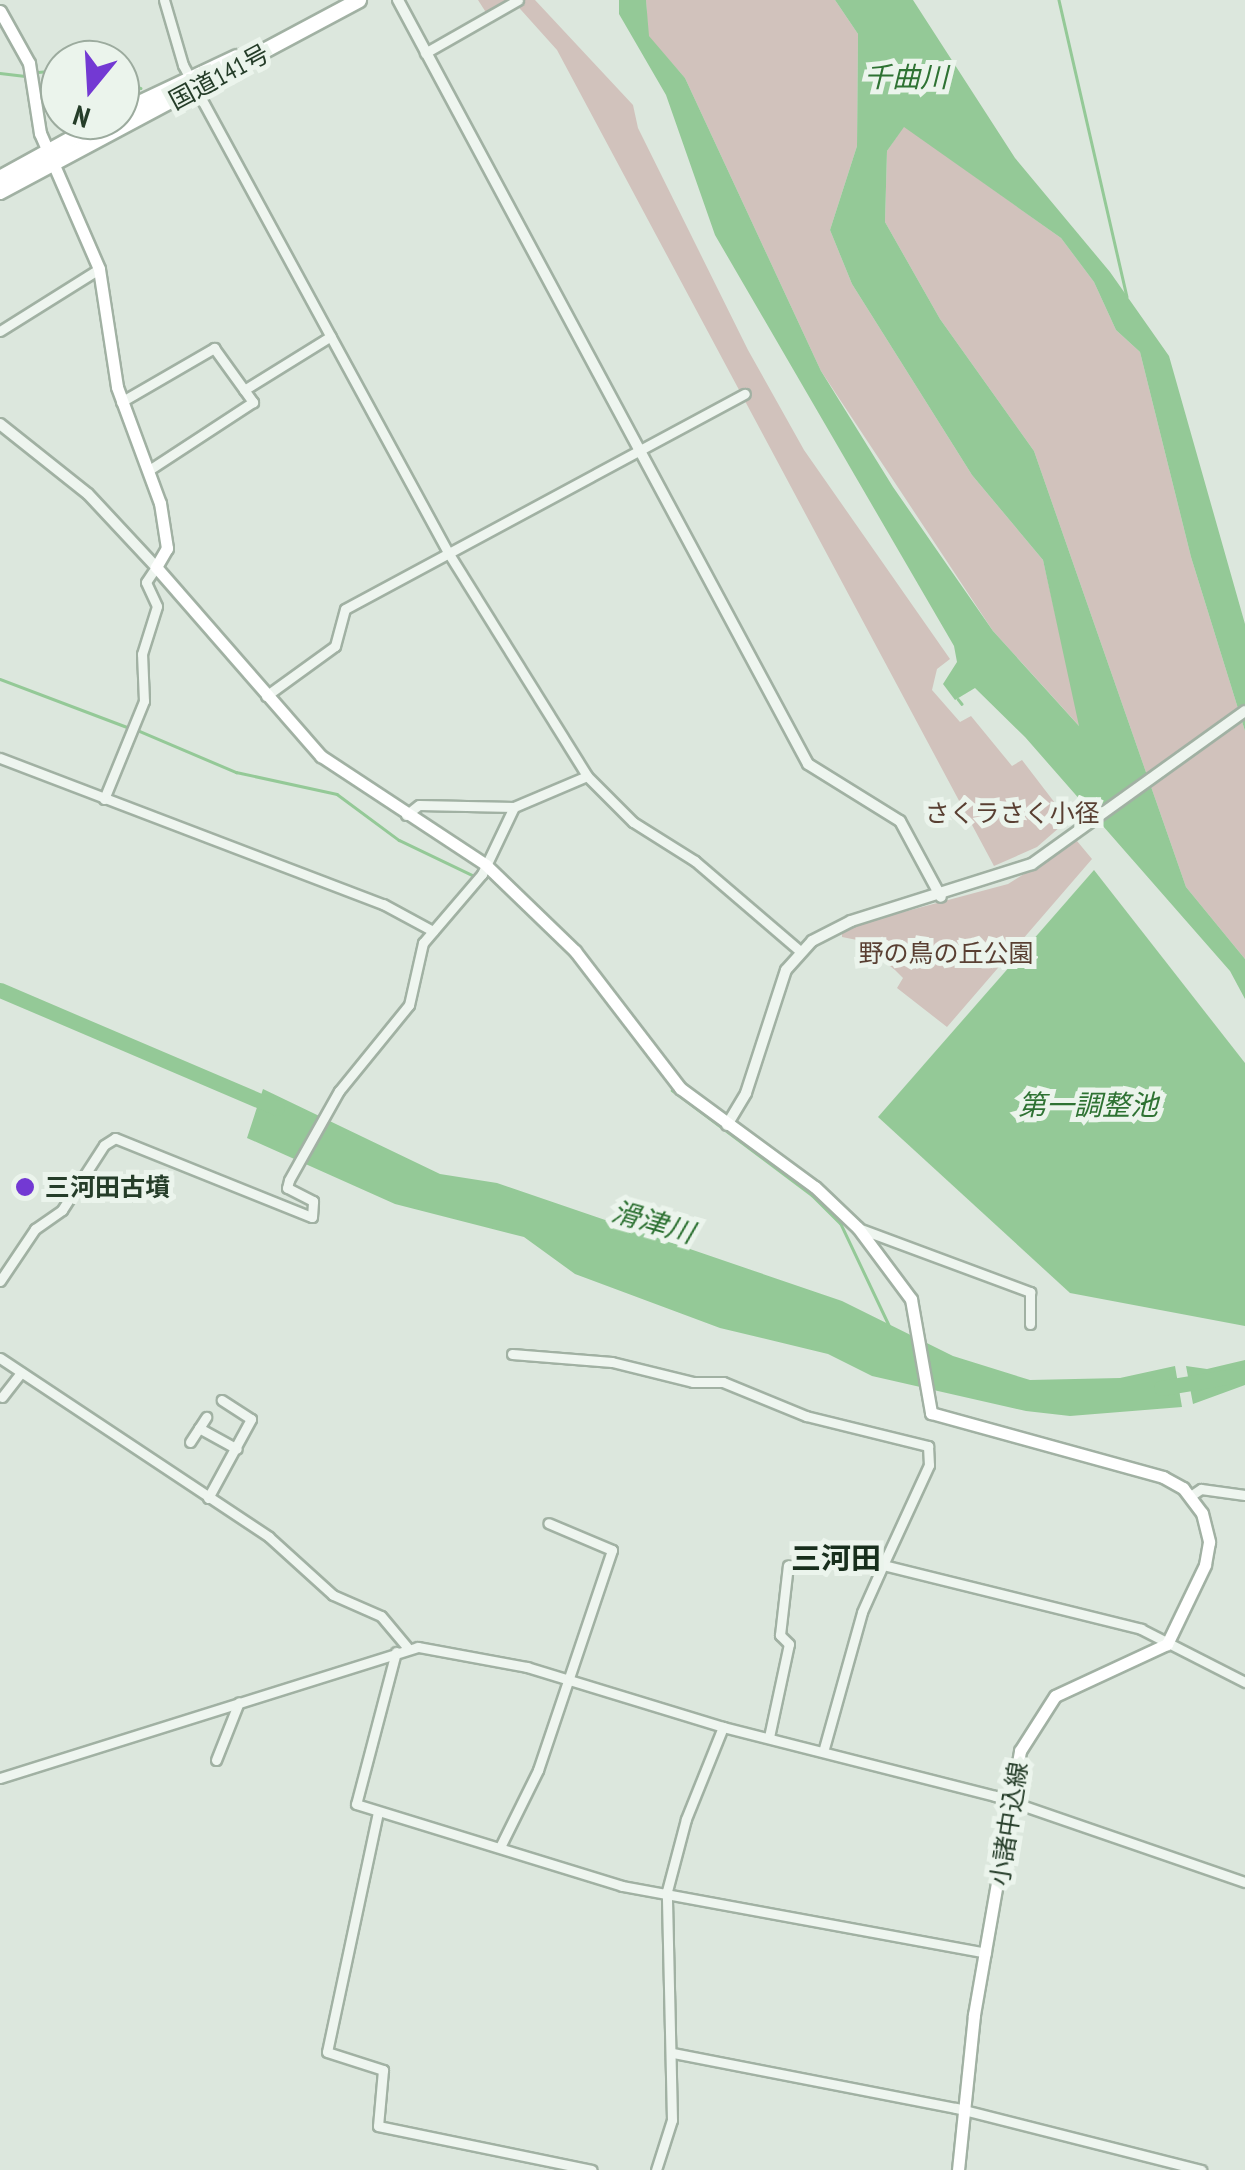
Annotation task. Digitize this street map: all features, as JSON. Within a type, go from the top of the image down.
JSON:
[{"type":"highway","name":"国道141号","points":[[0,178],[50,159],[359,0]]},
{"type":"highway","name":"国道141号","points":[[140,105],[195,85]]},
{"type":"highway","name":"国道141号","points":[[0,192],[30,177],[77,140]]},
{"type":"main road","points":[[0,11],[29,63],[50,159],[99,270],[121,402],[152,468],[167,548],[156,567],[266,696],[339,772],[486,865],[575,951],[680,1088],[814,1187],[858,1228],[902,1284],[917,1330],[926,1406],[939,1418],[1164,1477],[1192,1495],[1206,1521],[1208,1552],[1167,1644]]},
{"type":"main road","name":"小諸中込線","points":[[958,2170],[986,1953],[1020,1751],[1045,1705],[1068,1686],[1167,1644]]},
{"type":"street","points":[[164,0],[195,85],[449,554],[587,776],[633,822],[694,861],[800,952]]},
{"type":"street","points":[[398,0],[808,764],[900,821],[941,897]]},
{"type":"street","points":[[425,53],[518,0]]},
{"type":"street","points":[[0,331],[99,270]]},
{"type":"street","points":[[244,390],[331,336]]},
{"type":"street","points":[[121,402],[214,348],[253,402],[152,468]]},
{"type":"street","points":[[266,696],[334,646],[345,609],[744,394]]},
{"type":"street","points":[[0,424],[88,494],[156,567],[146,582],[157,606],[142,654],[144,701],[104,799]]},
{"type":"street","points":[[727,1125],[746,1093],[778,989],[800,952],[838,926],[1017,872],[1084,829],[1245,711]]},
{"type":"street","points":[[0,758],[392,908],[433,931]]},
{"type":"street","points":[[406,815],[419,806],[514,807],[587,776]]},
{"type":"street","points":[[0,1281],[38,1225],[66,1206],[110,1139],[140,1145],[166,1162],[246,1186],[312,1217],[313,1200],[287,1188],[288,1180],[330,1107],[409,1004],[420,949],[486,865],[514,807]]},
{"type":"street","points":[[858,1228],[1030,1292],[1030,1324]]},
{"type":"street","points":[[512,1354],[612,1362],[698,1383],[723,1382],[806,1416],[928,1446],[929,1465],[862,1612],[823,1752]]},
{"type":"street","points":[[0,1358],[269,1537],[333,1595],[388,1621],[407,1647]]},
{"type":"street","points":[[2,1397],[21,1372]]},
{"type":"street","points":[[208,1498],[250,1419],[222,1400]]},
{"type":"street","points":[[190,1442],[206,1417]]},
{"type":"street","points":[[200,1428],[237,1449]]},
{"type":"street","points":[[1192,1495],[1201,1490],[1245,1494]]},
{"type":"street","points":[[501,1845],[538,1770],[612,1550],[548,1524]]},
{"type":"street","points":[[769,1737],[788,1644],[780,1635],[788,1565]]},
{"type":"street","points":[[883,1565],[1141,1629],[1245,1682]]},
{"type":"street","points":[[0,1778],[407,1647],[568,1679],[723,1727],[1010,1802],[1245,1882]]},
{"type":"street","points":[[396,1652],[356,1804],[501,1845],[622,1886],[667,1891],[986,1953]]},
{"type":"street","points":[[216,1760],[239,1702]]},
{"type":"street","points":[[656,2170],[672,2120],[667,1891],[686,1819],[723,1727]]},
{"type":"street","points":[[378,1812],[326,2052],[384,2070],[378,2126],[592,2170]]},
{"type":"street","points":[[673,2053],[964,2112],[1202,2170]]},
{"type":"green space","name":"さくラさく小径","points":[[478,0],[535,0],[633,105],[638,128],[748,350],[804,450],[950,659],[937,669],[932,690],[960,722],[971,716],[1012,766],[1022,760],[1068,820],[1037,847],[994,866],[557,50],[513,1],[487,14]]},
{"type":"green space","points":[[646,0],[835,0],[858,34],[857,146],[830,230],[852,284],[972,475],[1043,560],[1081,728],[993,631],[821,371],[685,78],[648,36]]},
{"type":"green space","points":[[904,126],[1061,238],[1094,282],[1116,330],[1140,352],[1191,557],[1245,731],[1245,959],[1186,887],[1034,451],[940,319],[885,222],[887,151]]},
{"type":"green space","name":"野の鳥の丘公園","points":[[1077,841],[1092,859],[947,1027],[897,988],[903,978],[895,970],[857,940],[842,937],[842,931],[866,922],[1008,884]]},
{"type":"water","name":"千曲川","points":[[619,0],[646,0],[649,36],[685,78],[821,371],[893,487],[993,631],[1079,726],[1043,560],[972,475],[852,284],[830,230],[857,146],[858,34],[835,0],[913,0],[1015,158],[1110,272],[1169,356],[1245,624],[1245,731],[1191,557],[1140,352],[1116,330],[1094,282],[1061,238],[904,127],[887,151],[885,222],[940,319],[1034,451],[1186,887],[1245,959],[1245,999],[1230,971],[1025,737],[975,688],[955,700],[943,684],[957,662],[954,646],[715,235],[666,95],[619,14]]},
{"type":"water","name":"第一調整池","points":[[1094,870],[1245,1063],[1245,1326],[1070,1293],[878,1117]]},
{"type":"water","points":[[263,1089],[440,1174],[497,1183],[842,1301],[953,1356],[1030,1380],[1120,1378],[1175,1366],[1182,1407],[1070,1416],[1026,1411],[872,1376],[828,1354],[720,1328],[575,1274],[524,1237],[395,1204],[247,1138]]},
{"type":"water","points":[[1245,1360],[1245,1385],[1193,1404],[1186,1366],[1207,1369]]},
{"type":"waterway","points":[[1059,0],[1127,296]]},
{"type":"waterway","points":[[0,73],[25,76]]},
{"type":"waterway","points":[[0,679],[127,727]]},
{"type":"waterway","points":[[958,699],[962,704]]},
{"type":"waterway","points":[[137,730],[236,772],[337,794],[399,840],[472,875]]},
{"type":"waterway","name":"滑津川","points":[[0,990],[277,1108]]},
{"type":"waterway","points":[[672,1090],[812,1195],[841,1224],[889,1325]]},
{"type":"waterway","name":"滑津川","points":[[1161,1388],[1245,1374]]},
{"type":"place","name":"三河田古墳","points":[[25,1187]]},
{"type":"district","name":"三河田","points":[[836,1558]]}]
